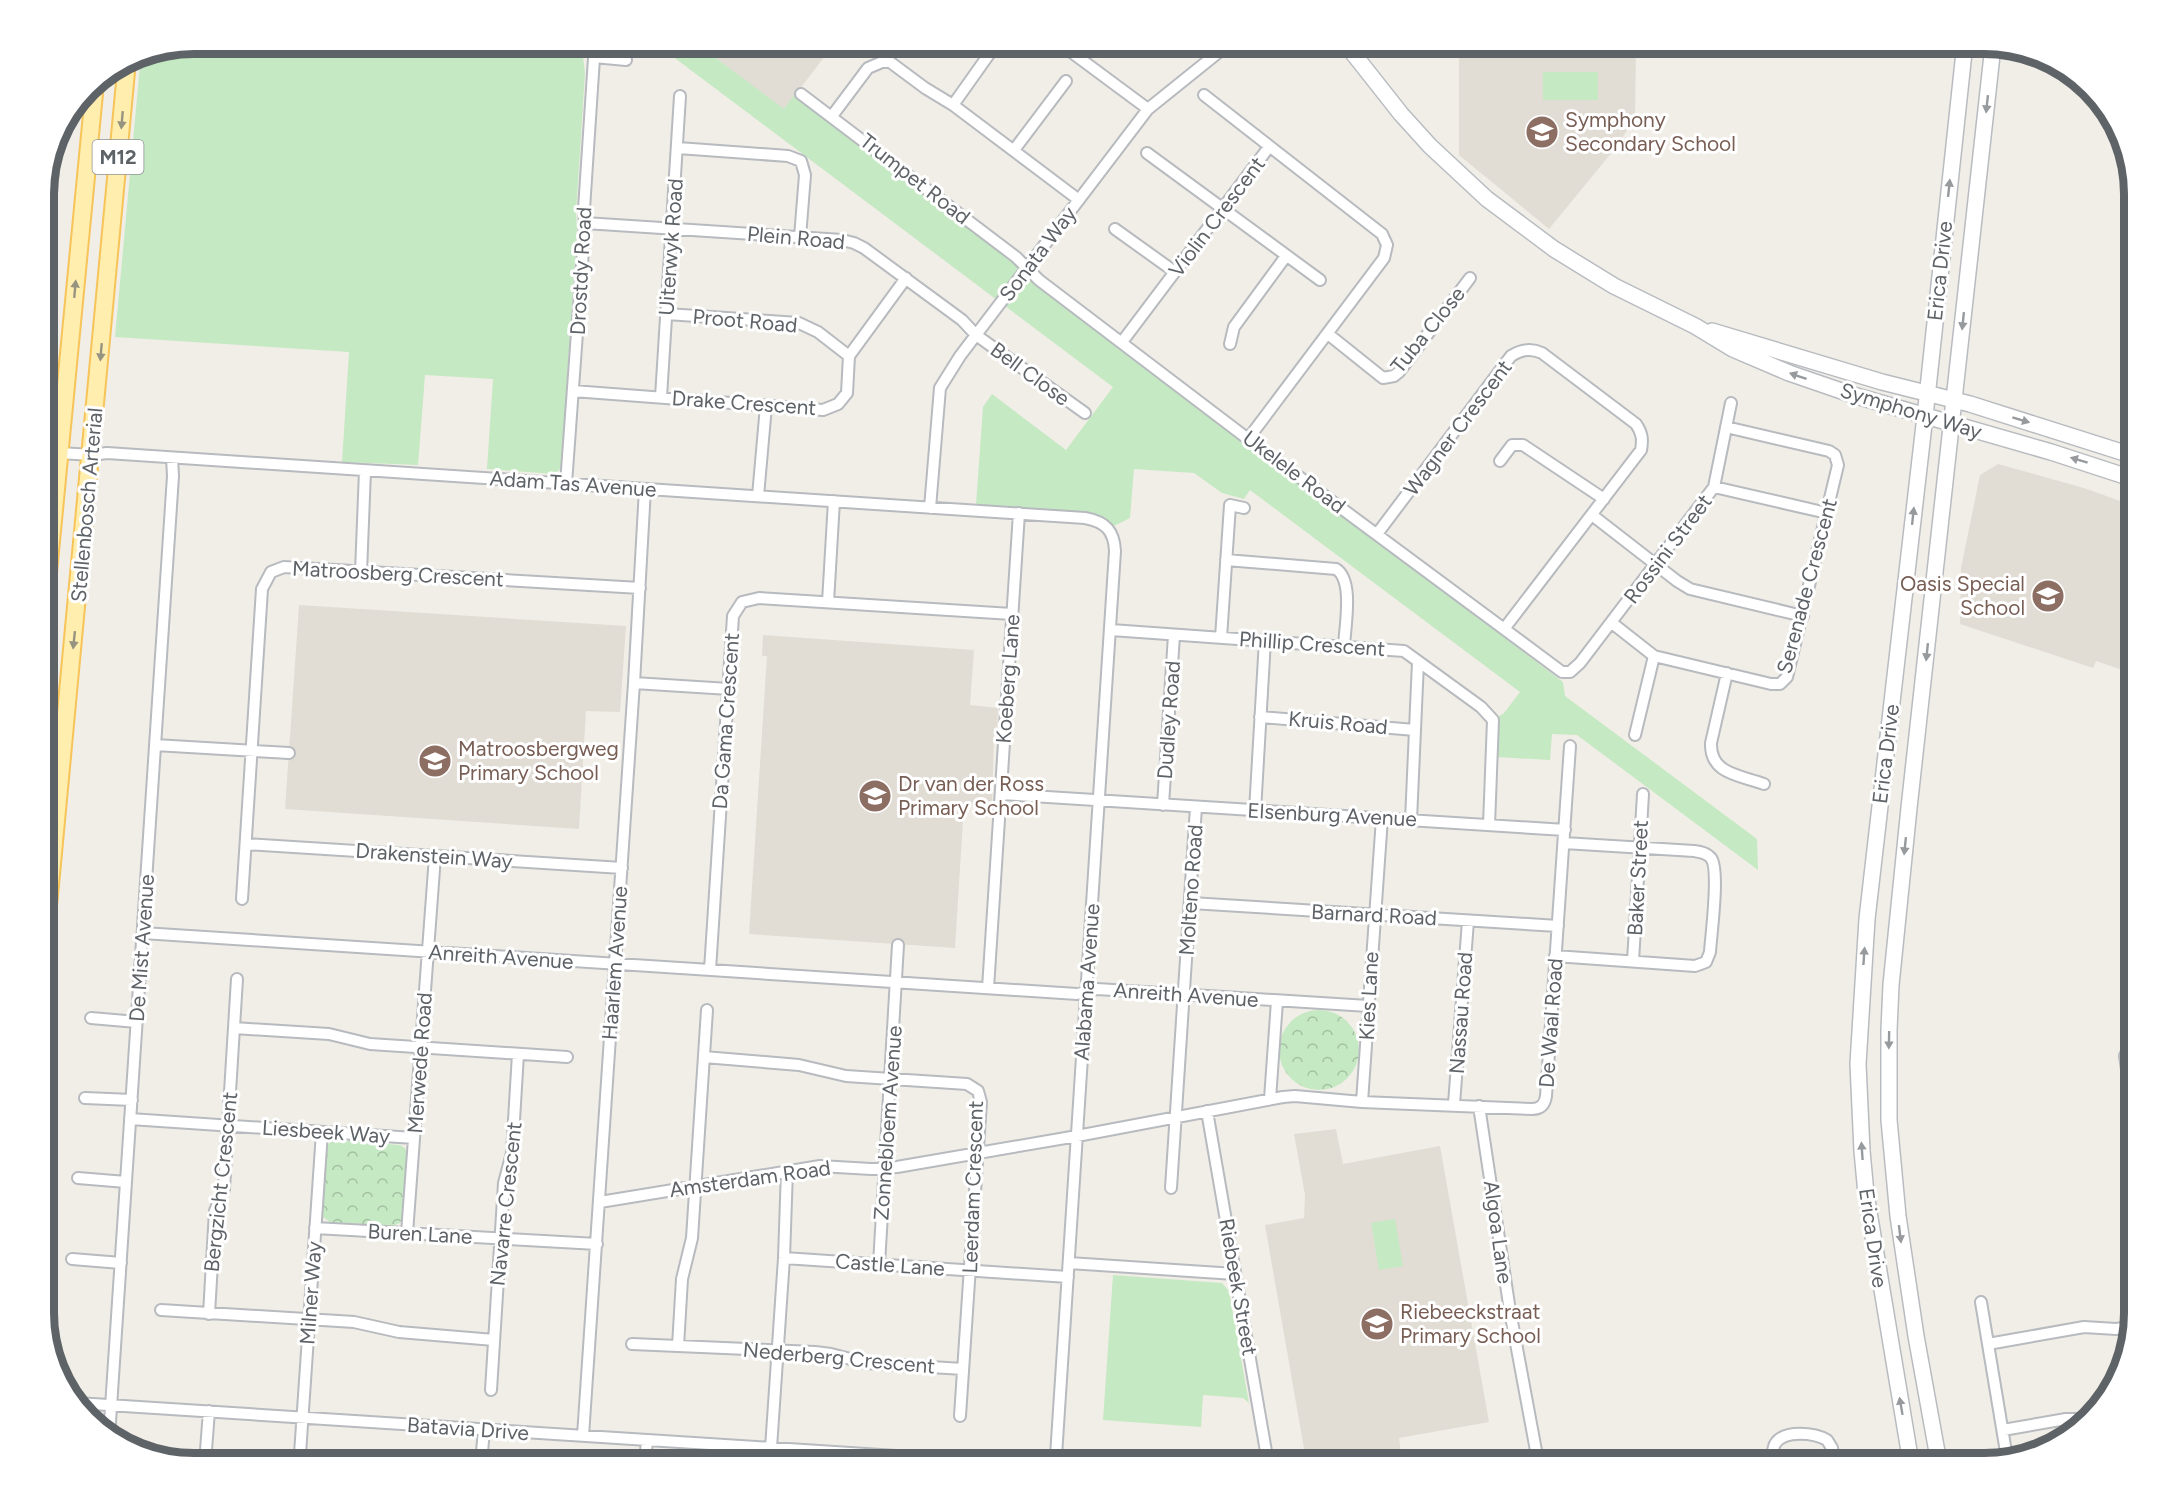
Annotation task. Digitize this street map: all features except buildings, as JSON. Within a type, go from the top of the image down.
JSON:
[{"type":"main road","name":"Symphony Way","points":[[1353,54],[1430,146],[1487,199],[1554,249],[1614,286],[1695,326],[1733,349],[1789,373],[2124,476]]},
{"type":"main road","name":"Erica Drive","points":[[1909,1453],[1866,1194],[1858,1064],[1867,919],[1964,54]]},
{"type":"main road","points":[[1956,117],[1970,54]]},
{"type":"main road","name":"Erica Drive","points":[[1937,1453],[1902,1245],[1891,1147],[1888,1052],[1891,985],[1908,818],[1992,54]]},
{"type":"main road","name":"Stellenbosch Arterial","points":[[54,846],[126,72]]},
{"type":"main road","name":"Stellenbosch Arterial","points":[[54,513],[94,96]]},
{"type":"main road","name":"Symphony Way","points":[[1695,326],[1954,400],[2124,453]]},
{"type":"street","name":"Drostdy Road","points":[[566,484],[585,223],[594,54]]},
{"type":"street","points":[[953,105],[990,54]]},
{"type":"street","points":[[1073,54],[1148,109]]},
{"type":"street","name":"Sonata Way","points":[[930,508],[940,388],[976,335],[1148,109],[1217,54]]},
{"type":"street","points":[[594,57],[626,60]]},
{"type":"street","points":[[832,116],[868,68],[882,62],[891,62],[953,105],[1079,200]]},
{"type":"street","points":[[1014,150],[1066,81]]},
{"type":"street","name":"Trumpet Road","points":[[801,94],[1028,268]]},
{"type":"street","points":[[1204,95],[1269,147]]},
{"type":"street","name":"Uiterwyk Road","points":[[661,397],[680,96]]},
{"type":"street","name":"Violin Crescent","points":[[1122,342],[1269,147],[1382,234],[1387,245],[1384,258],[1248,439]]},
{"type":"street","points":[[678,148],[788,156],[801,161],[805,175],[800,237]]},
{"type":"street","points":[[1147,153],[1320,280]]},
{"type":"street","name":"Plein Road","points":[[585,223],[800,237],[854,243],[962,320],[976,335]]},
{"type":"street","points":[[1115,229],[1175,272]]},
{"type":"street","points":[[1230,344],[1234,327],[1286,255]]},
{"type":"street","name":"Ukelele Road","points":[[1028,268],[1039,280],[1248,439],[1553,667],[1564,672]]},
{"type":"street","points":[[849,356],[906,279]]},
{"type":"street","name":"Tuba Close","points":[[1328,334],[1383,378],[1394,376],[1470,279]]},
{"type":"street","name":"Proot Road","points":[[667,314],[799,323],[818,332],[849,356]]},
{"type":"street","name":"Bell Close","points":[[976,335],[1085,413]]},
{"type":"street","name":"Wagner Crescent","points":[[1377,534],[1511,356],[1527,349],[1542,353],[1639,429],[1641,450],[1504,629]]},
{"type":"street","name":"Drake Crescent","points":[[573,391],[823,410],[838,404],[847,393],[849,356]]},
{"type":"street","name":"Rossini Street","points":[[1564,672],[1570,672],[1580,663],[1714,487],[1731,403]]},
{"type":"street","points":[[758,496],[766,406]]},
{"type":"street","name":"Serenade Crescent","points":[[1612,623],[1654,656],[1771,684],[1780,684],[1787,676],[1838,465],[1834,455],[1829,451],[1726,427]]},
{"type":"street","points":[[1500,461],[1512,445],[1523,446],[1604,500]]},
{"type":"street","name":"Adam Tas Avenue","points":[[60,453],[92,455],[106,453],[1085,518]]},
{"type":"street","name":"De Mist Avenue","points":[[110,1424],[172,458]]},
{"type":"street","points":[[361,572],[365,471]]},
{"type":"street","points":[[1714,487],[1827,513]]},
{"type":"street","name":"Haarlem Avenue","points":[[583,1436],[645,489]]},
{"type":"street","points":[[828,602],[834,501]]},
{"type":"street","points":[[1221,638],[1230,505],[1244,508]]},
{"type":"street","name":"Koeberg Lane","points":[[988,988],[1019,513]]},
{"type":"street","points":[[1592,515],[1677,581],[1690,588],[1803,616]]},
{"type":"street","name":"Alabama Avenue","points":[[1056,1453],[1110,630],[1114,538],[1109,528],[1098,520],[1085,518]]},
{"type":"street","points":[[1226,560],[1340,571],[1344,576],[1347,592],[1344,645]]},
{"type":"street","name":"Matroosberg Crescent","points":[[242,899],[262,588],[271,572],[284,567],[640,588]]},
{"type":"street","name":"Da Gama Crescent","points":[[710,970],[733,616],[742,602],[759,598],[1012,615]]},
{"type":"street","name":"Phillip Crescent","points":[[1110,630],[1404,651],[1481,707],[1493,720],[1489,825]]},
{"type":"street","name":"Dudley Road","points":[[1163,805],[1174,635]]},
{"type":"street","points":[[1255,811],[1264,640]]},
{"type":"street","points":[[1635,735],[1654,656]]},
{"type":"street","points":[[1411,820],[1418,662]]},
{"type":"street","points":[[1727,673],[1710,755],[1714,764],[1723,770],[1764,784]]},
{"type":"street","points":[[634,683],[729,689]]},
{"type":"street","name":"Kruis Road","points":[[1260,717],[1415,729]]},
{"type":"street","points":[[155,745],[289,753]]},
{"type":"street","name":"De Waal Road","points":[[1207,1111],[1295,1096],[1362,1102],[1534,1109],[1542,1106],[1545,1101],[1570,746]]},
{"type":"street","name":"Elsenburg Avenue","points":[[1001,794],[1565,830]]},
{"type":"street","name":"Baker Street","points":[[1634,961],[1643,794]]},
{"type":"street","name":"Molteno Road","points":[[1171,1188],[1197,807]]},
{"type":"street","name":"Kies Lane","points":[[1362,1102],[1382,818]]},
{"type":"street","points":[[1554,956],[1695,966],[1703,964],[1708,959],[1716,872],[1710,857],[1703,852],[1564,843]]},
{"type":"street","name":"Drakenstein Way","points":[[246,844],[621,868]]},
{"type":"street","name":"Merwede Road","points":[[407,1233],[435,856]]},
{"type":"street","name":"Barnard Road","points":[[1191,903],[1558,926]]},
{"type":"street","name":"Nassau Road","points":[[1454,1104],[1468,921]]},
{"type":"street","name":"Anreith Avenue","points":[[142,933],[1077,994],[1096,989],[1368,1006]]},
{"type":"street","points":[[896,982],[898,945]]},
{"type":"street","name":"Bergzicht Crescent","points":[[209,1314],[214,1219],[224,1189],[237,979]]},
{"type":"street","name":"Zonnebloem Avenue","points":[[879,1264],[896,982]]},
{"type":"street","points":[[1270,1099],[1277,1001]]},
{"type":"street","points":[[678,1346],[682,1279],[690,1249],[707,1010]]},
{"type":"street","points":[[91,1018],[137,1022]]},
{"type":"street","points":[[234,1028],[329,1034],[370,1044],[567,1058]]},
{"type":"street","name":"Navarre Crescent","points":[[491,1390],[504,1183],[512,1153],[518,1054]]},
{"type":"street","name":"Leerdam Crescent","points":[[704,1058],[799,1065],[835,1074],[967,1084],[975,1088],[980,1095],[981,1102],[960,1416]]},
{"type":"street","points":[[85,1098],[132,1100]]},
{"type":"street","name":"Algoa Lane","points":[[1479,1106],[1510,1311],[1536,1453]]},
{"type":"street","name":"Amsterdam Road","points":[[600,1202],[820,1166],[884,1169],[1207,1111]]},
{"type":"street","name":"Riebeek Street","points":[[1207,1111],[1266,1453]]},
{"type":"street","name":"Liesbeek Way","points":[[130,1119],[414,1138]]},
{"type":"street","name":"Milner Way","points":[[300,1453],[322,1132]]},
{"type":"street","points":[[771,1448],[788,1170]]},
{"type":"street","points":[[78,1178],[126,1182]]},
{"type":"street","name":"Buren Lane","points":[[315,1228],[597,1244]]},
{"type":"street","name":"Castle Lane","points":[[784,1258],[1068,1277]]},
{"type":"street","points":[[72,1259],[121,1263]]},
{"type":"street","points":[[1069,1263],[1235,1274]]},
{"type":"street","points":[[1981,1302],[2006,1451]]},
{"type":"street","points":[[161,1310],[366,1323],[399,1332],[494,1340]]},
{"type":"street","points":[[1988,1344],[2084,1328],[2123,1328]]},
{"type":"street","name":"Nederberg Crescent","points":[[632,1344],[831,1354],[866,1363],[963,1369]]},
{"type":"street","name":"Batavia Drive","points":[[88,1404],[831,1453]]},
{"type":"street","points":[[206,1453],[209,1412]]},
{"type":"street","points":[[2002,1430],[2075,1419]]},
{"type":"street","points":[[482,1453],[483,1430]]},
{"type":"street","points":[[1773,1453],[1776,1443],[1781,1438],[1789,1435],[1812,1435],[1827,1440],[1833,1453]]},
{"type":"street","points":[[646,1453],[647,1440]]},
{"type":"street","points":[[730,1446],[730,1453]]},
{"type":"shaded area","points":[[710,54],[826,54],[784,110]]},
{"type":"shaded area","name":"Symphony Secondary School","points":[[1459,54],[1636,54],[1635,118],[1617,146],[1549,229],[1459,155]]},
{"type":"shaded area","name":"Oasis Special School","points":[[1998,464],[2084,488],[2124,502],[2124,671],[2096,661],[2093,668],[1960,624],[1961,568],[1980,475]]},
{"type":"shaded area","name":"Matroosbergweg Primary School","points":[[299,605],[626,626],[620,712],[586,711],[579,829],[285,809]]},
{"type":"shaded area","name":"Dr van der Ross Primary School","points":[[763,635],[974,650],[970,705],[998,708],[997,733],[994,735],[992,807],[964,805],[955,948],[749,934],[767,656],[762,656]]},
{"type":"shaded area","name":"Riebeeckstraat Primary School","points":[[1336,1129],[1343,1164],[1440,1146],[1489,1422],[1399,1438],[1401,1453],[1305,1453],[1265,1225],[1304,1218],[1305,1195],[1294,1134]]},
{"type":"green space","points":[[194,54],[583,54],[585,73],[577,228],[561,469],[553,474],[487,469],[493,379],[425,375],[418,465],[342,462],[349,352],[115,337],[140,65],[176,55]]},
{"type":"green space","points":[[669,54],[710,54],[784,109],[795,94],[1016,263],[1033,282],[1563,682],[1565,696],[1757,839],[1758,870],[1577,735],[1552,734],[1550,760],[1496,757],[1498,717],[1504,713],[1520,692],[1250,490],[1244,499],[1222,493],[1194,473],[1134,469],[1130,518],[1114,526],[1091,512],[976,505],[983,407],[992,394],[1066,450],[1113,387]]},
{"type":"green space","points":[[1543,72],[1598,72],[1598,100],[1543,100]]},
{"type":"green space","points":[[1319,1010],[1334,1013],[1347,1022],[1356,1035],[1359,1050],[1356,1065],[1347,1078],[1334,1087],[1319,1090],[1304,1087],[1291,1078],[1282,1065],[1279,1050],[1282,1035],[1291,1022],[1304,1013]]},
{"type":"green space","points":[[335,1140],[400,1145],[405,1148],[407,1154],[403,1217],[400,1223],[393,1226],[330,1222],[323,1217],[321,1209],[326,1148]]},
{"type":"green space","points":[[1395,1219],[1403,1266],[1379,1270],[1371,1223]]},
{"type":"green space","points":[[1113,1275],[1222,1283],[1229,1291],[1249,1403],[1243,1398],[1203,1395],[1201,1427],[1103,1420]]},
{"type":"place","name":"Symphony Secondary School","points":[[1542,132]]},
{"type":"place","name":"Oasis Special School","points":[[2048,596]]},
{"type":"place","name":"Matroosbergweg Primary School","points":[[435,761]]},
{"type":"place","name":"Dr van der Ross Primary School","points":[[875,796]]},
{"type":"place","name":"Riebeeckstraat Primary School","points":[[1377,1324]]}]
